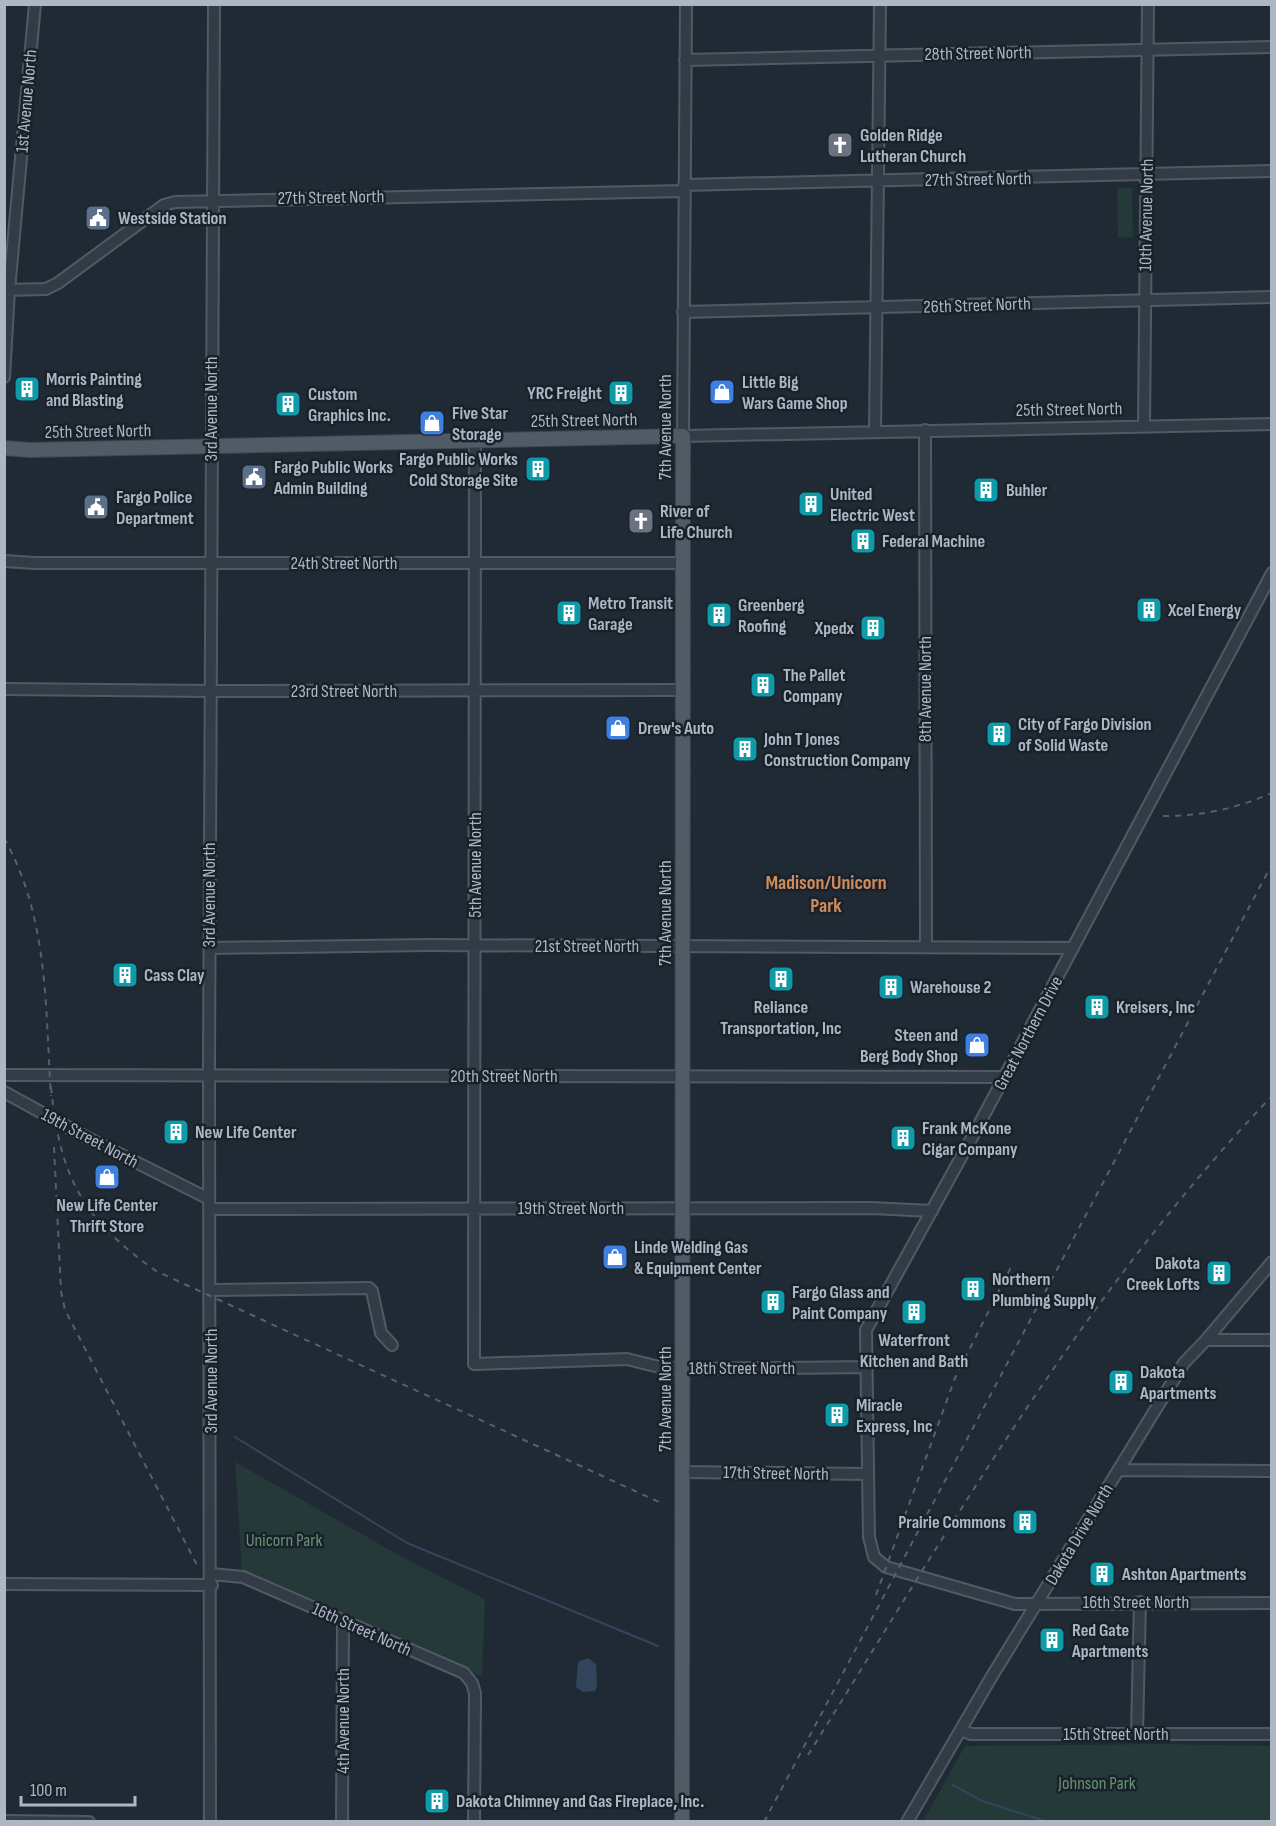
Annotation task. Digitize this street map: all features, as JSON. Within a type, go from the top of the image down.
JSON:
[{"type":"main road","name":"25th Street North","points":[[4,448],[30,450],[211,447],[682,436]]},
{"type":"main road","name":"7th Avenue North","points":[[682,436],[682,1821]]},
{"type":"street","name":"1st Avenue North","points":[[4,377],[7,290],[35,4]]},
{"type":"street","name":"3rd Avenue North","points":[[210,1821],[209,948],[214,4]]},
{"type":"street","name":"7th Avenue North","points":[[682,436],[686,4]]},
{"type":"street","points":[[875,431],[880,4]]},
{"type":"street","name":"10th Avenue North","points":[[1143,425],[1148,4]]},
{"type":"street","name":"28th Street North","points":[[685,60],[1272,46]]},
{"type":"street","name":"27th Street North","points":[[7,290],[46,289],[58,283],[164,205],[175,202],[1272,171]]},
{"type":"street","name":"26th Street North","points":[[683,312],[1272,297]]},
{"type":"street","name":"25th Street North","points":[[682,436],[1272,424]]},
{"type":"street","name":"8th Avenue North","points":[[925,430],[926,947]]},
{"type":"street","name":"5th Avenue North","points":[[474,1364],[475,441]]},
{"type":"street","name":"24th Street North","points":[[4,561],[34,563],[683,563]]},
{"type":"street","name":"Great Northern Drive","points":[[871,1549],[867,1330],[1272,573]]},
{"type":"street","name":"23rd Street North","points":[[4,688],[210,691],[683,690]]},
{"type":"street","name":"21st Street North","points":[[209,948],[475,945],[1072,948]]},
{"type":"street","name":"20th Street North","points":[[4,1076],[1004,1077]]},
{"type":"street","name":"19th Street North","points":[[4,1092],[209,1204],[932,1211]]},
{"type":"street","name":"Dakota Drive North","points":[[907,1821],[1037,1602],[1184,1364],[1272,1262]]},
{"type":"street","points":[[211,1290],[369,1288],[372,1291],[381,1334],[392,1346]]},
{"type":"street","points":[[1206,1340],[1272,1340]]},
{"type":"street","name":"18th Street North","points":[[474,1364],[627,1359],[655,1366],[682,1369],[867,1367]]},
{"type":"street","points":[[1118,1470],[1272,1472]]},
{"type":"street","name":"17th Street North","points":[[683,1472],[868,1474]]},
{"type":"street","name":"16th Street North","points":[[871,1549],[874,1557],[886,1567],[1015,1604],[1037,1602],[1272,1603]]},
{"type":"street","name":"16th Street North","points":[[4,1584],[211,1580],[243,1577],[464,1673],[472,1683],[475,1693],[474,1821]]},
{"type":"street","points":[[1137,1734],[1140,1602]]},
{"type":"street","name":"4th Avenue North","points":[[342,1821],[343,1620]]},
{"type":"street","name":"15th Street North","points":[[962,1730],[971,1734],[1272,1734]]},
{"type":"street","points":[[4,1821],[89,1821]]},
{"type":"green space","points":[[1117,188],[1132,188],[1133,237],[1118,238]]},
{"type":"green space","name":"Unicorn Park","points":[[235,1462],[404,1558],[483,1598],[485,1601],[482,1674],[479,1676],[458,1662],[242,1570]]},
{"type":"green space","name":"Johnson Park","points":[[1164,1744],[1271,1746],[1271,1821],[923,1821],[965,1746]]},
{"type":"water","points":[[588,1658],[596,1664],[597,1686],[595,1691],[583,1692],[576,1687],[578,1662]]},
{"type":"waterway","points":[[235,1437],[407,1543],[658,1646]]},
{"type":"waterway","points":[[953,1785],[982,1801],[1048,1822]]},
{"type":"railway","points":[[1163,816],[1191,815],[1218,810],[1272,793]]},
{"type":"railway","points":[[4,838],[19,868],[37,931],[45,996],[51,1096]]},
{"type":"railway","points":[[764,1822],[1272,864]]},
{"type":"railway","points":[[51,1087],[61,1147],[79,1193],[110,1233],[156,1271],[659,1502]]},
{"type":"railway","points":[[808,1755],[968,1498],[1080,1330],[1204,1171],[1272,1096]]},
{"type":"railway","points":[[54,1147],[61,1291],[65,1310],[198,1567]]},
{"type":"railway","points":[[876,1595],[955,1378],[1012,1265]]},
{"type":"place","name":"Golden Ridge Lutheran Church","points":[[840,145]]},
{"type":"place","name":"Westside Station","points":[[98,218]]},
{"type":"place","name":"Morris Painting and Blasting","points":[[27,389]]},
{"type":"place","name":"Little Big Wars Game Shop","points":[[722,392]]},
{"type":"place","name":"YRC Freight","points":[[621,393]]},
{"type":"place","name":"Custom Graphics Inc.","points":[[288,404]]},
{"type":"place","name":"Five Star Storage","points":[[432,423]]},
{"type":"place","name":"Fargo Public Works Cold Storage Site","points":[[538,469]]},
{"type":"place","name":"Fargo Public Works Admin Building","points":[[254,477]]},
{"type":"place","name":"Buhler","points":[[986,490]]},
{"type":"place","name":"United Electric West","points":[[811,504]]},
{"type":"place","name":"Fargo Police Department","points":[[96,507]]},
{"type":"place","name":"River of Life Church","points":[[641,521]]},
{"type":"place","name":"Federal Machine","points":[[863,541]]},
{"type":"place","name":"Xcel Energy","points":[[1149,610]]},
{"type":"place","name":"Metro Transit Garage","points":[[569,613]]},
{"type":"place","name":"Greenberg Roofing","points":[[719,615]]},
{"type":"place","name":"Xpedx","points":[[873,628]]},
{"type":"place","name":"The Pallet Company","points":[[763,685]]},
{"type":"place","name":"Drew's Auto","points":[[618,728]]},
{"type":"place","name":"City of Fargo Division of Solid Waste","points":[[999,734]]},
{"type":"place","name":"John T Jones Construction Company","points":[[745,749]]},
{"type":"place","name":"Cass Clay","points":[[125,975]]},
{"type":"place","name":"Reliance Transportation, Inc","points":[[781,979]]},
{"type":"place","name":"Warehouse 2","points":[[891,987]]},
{"type":"place","name":"Kreisers, Inc","points":[[1097,1007]]},
{"type":"place","name":"Steen and Berg Body Shop","points":[[977,1045]]},
{"type":"place","name":"New Life Center","points":[[176,1132]]},
{"type":"place","name":"Frank McKone Cigar Company","points":[[903,1138]]},
{"type":"place","name":"New Life Center Thrift Store","points":[[107,1177]]},
{"type":"place","name":"Linde Welding Gas & Equipment Center","points":[[615,1257]]},
{"type":"place","name":"Dakota Creek Lofts","points":[[1219,1273]]},
{"type":"place","name":"Northern Plumbing Supply","points":[[973,1289]]},
{"type":"place","name":"Fargo Glass and Paint Company","points":[[773,1302]]},
{"type":"place","name":"Waterfront Kitchen and Bath","points":[[914,1312]]},
{"type":"place","name":"Dakota Apartments","points":[[1121,1382]]},
{"type":"place","name":"Miracle Express, Inc","points":[[837,1415]]},
{"type":"place","name":"Prairie Commons","points":[[1025,1522]]},
{"type":"place","name":"Ashton Apartments","points":[[1102,1574]]},
{"type":"place","name":"Red Gate Apartments","points":[[1052,1640]]},
{"type":"place","name":"Dakota Chimney and Gas Fireplace, Inc.","points":[[437,1801]]},
{"type":"district","name":"Madison/Unicorn Park","points":[[826,894]]}]
